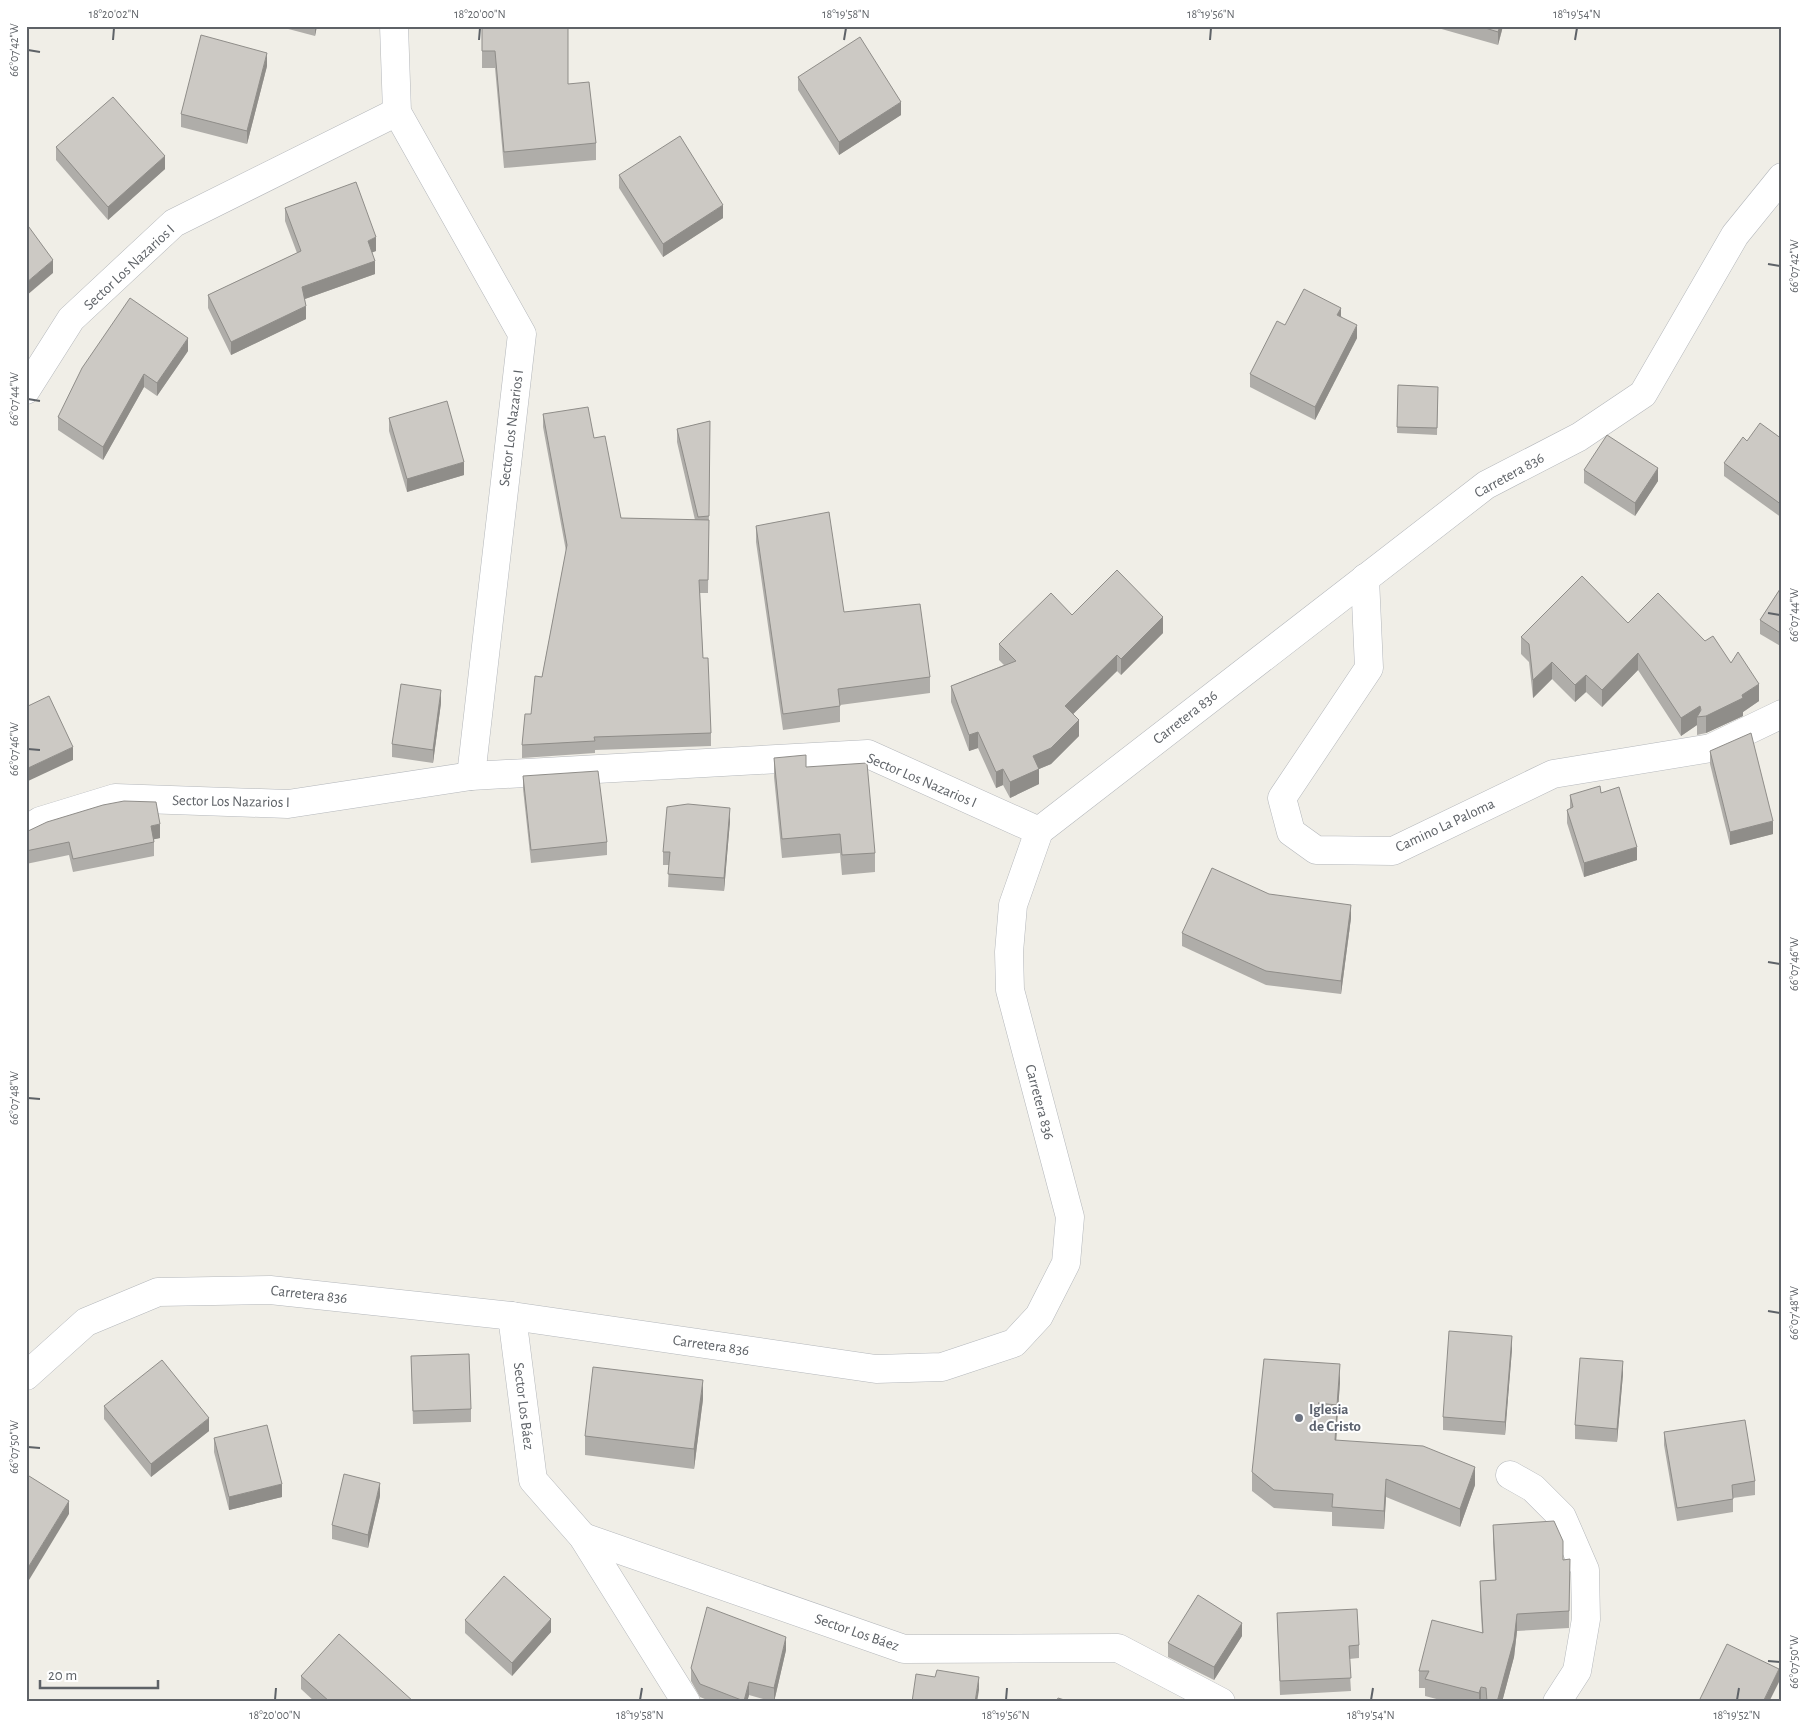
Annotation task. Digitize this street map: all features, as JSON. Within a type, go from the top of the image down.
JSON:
[{"type":"street","name":"Sector Los Nazarios I","points":[[394,26],[397,112],[522,334],[471,776]]},
{"type":"street","name":"Sector Los Nazarios I","points":[[26,390],[71,319],[174,223],[397,112]]},
{"type":"street","name":"Carretera 836","points":[[26,1376],[86,1322],[158,1292],[270,1290],[512,1316],[876,1369],[942,1366],[1014,1343],[1039,1316],[1066,1263],[1070,1217],[1010,990],[1009,952],[1013,905],[1039,831],[1486,485],[1579,437],[1643,394],[1735,235],[1782,177]]},
{"type":"street","name":"Camino La Paloma","points":[[1365,578],[1369,668],[1282,798],[1291,832],[1316,850],[1392,851],[1554,774],[1710,748],[1782,714]]},
{"type":"street","name":"Sector Los Nazarios I","points":[[26,830],[40,822],[115,798],[288,804],[471,776],[868,754],[1039,831]]},
{"type":"street","name":"Sector Los Báez","points":[[512,1316],[533,1480],[583,1537],[686,1702]]},
{"type":"street","points":[[1510,1475],[1534,1488],[1562,1517],[1585,1570],[1586,1619],[1577,1671],[1557,1702]]},
{"type":"street","name":"Sector Los Báez","points":[[583,1537],[904,1649],[1118,1648],[1220,1702]]},
{"type":"building","points":[[482,26],[568,26],[568,84],[589,82],[596,143],[504,152],[495,51],[482,51]]},
{"type":"building","points":[[1479,26],[1500,26],[1498,32]]},
{"type":"building","points":[[201,35],[267,53],[247,131],[181,114]]},
{"type":"building","points":[[860,37],[901,102],[839,142],[798,77]]},
{"type":"building","points":[[113,97],[165,156],[108,207],[56,147]]},
{"type":"building","points":[[680,136],[723,205],[663,244],[619,175]]},
{"type":"building","points":[[356,182],[376,237],[368,241],[375,261],[302,287],[306,306],[231,342],[208,295],[301,251],[285,208]]},
{"type":"building","points":[[26,223],[53,260],[26,283]]},
{"type":"building","points":[[1304,289],[1341,308],[1337,315],[1357,325],[1315,407],[1250,374],[1277,321],[1285,325]]},
{"type":"building","points":[[130,298],[188,338],[157,383],[144,374],[103,447],[58,417],[82,368]]},
{"type":"building","points":[[1398,385],[1438,387],[1437,428],[1397,427]]},
{"type":"building","points":[[447,401],[464,462],[407,479],[389,418]]},
{"type":"building","points":[[588,407],[594,438],[605,436],[621,518],[709,520],[708,580],[699,580],[703,658],[708,658],[711,733],[594,737],[595,741],[522,745],[525,714],[531,714],[535,676],[542,677],[567,545],[543,414]]},
{"type":"building","points":[[710,421],[709,516],[698,517],[677,429]]},
{"type":"building","points":[[1760,423],[1782,439],[1782,505],[1724,463],[1743,437],[1747,441]]},
{"type":"building","points":[[1607,435],[1658,468],[1635,503],[1584,470]]},
{"type":"building","points":[[829,512],[844,612],[920,604],[930,677],[838,689],[840,706],[783,714],[756,526]]},
{"type":"building","points":[[1117,570],[1163,617],[1121,659],[1117,655],[1065,706],[1079,720],[1051,748],[1033,756],[1039,769],[1010,782],[1003,769],[996,772],[978,732],[969,735],[951,686],[1016,661],[999,644],[1051,593],[1072,615]]},
{"type":"building","points":[[1582,576],[1628,623],[1658,593],[1705,641],[1713,636],[1731,663],[1738,652],[1759,684],[1742,695],[1743,698],[1706,716],[1697,717],[1701,710],[1700,706],[1681,718],[1638,653],[1602,690],[1586,675],[1575,685],[1552,662],[1533,680],[1529,644],[1521,637]]},
{"type":"building","points":[[1782,586],[1782,634],[1760,620]]},
{"type":"building","points":[[401,684],[441,690],[433,750],[392,744]]},
{"type":"building","points":[[49,696],[73,747],[26,769],[26,707]]},
{"type":"building","points":[[1751,733],[1773,821],[1730,832],[1710,751]]},
{"type":"building","points":[[806,755],[806,767],[867,763],[875,853],[842,855],[840,834],[782,839],[774,758]]},
{"type":"building","points":[[598,771],[607,842],[531,850],[523,776]]},
{"type":"building","points":[[1600,786],[1601,793],[1619,787],[1637,847],[1584,863],[1567,810],[1573,807],[1570,795]]},
{"type":"building","points":[[124,801],[156,802],[160,824],[151,826],[154,842],[73,859],[69,842],[26,851],[26,832],[47,822],[103,805]]},
{"type":"building","points":[[688,804],[730,808],[724,878],[668,874],[670,852],[663,852],[667,807]]},
{"type":"building","points":[[1212,868],[1269,894],[1351,905],[1341,981],[1266,971],[1182,933]]},
{"type":"building","points":[[1449,1331],[1512,1336],[1505,1422],[1443,1417]]},
{"type":"building","points":[[469,1354],[471,1409],[413,1411],[411,1356]]},
{"type":"building","points":[[1580,1358],[1623,1361],[1617,1429],[1575,1425]]},
{"type":"building","name":"Iglesia de Cristo","points":[[1264,1359],[1340,1364],[1337,1405],[1318,1403],[1337,1411],[1335,1440],[1423,1446],[1475,1467],[1460,1509],[1386,1479],[1384,1511],[1332,1507],[1333,1494],[1274,1490],[1252,1472]]},
{"type":"building","points":[[162,1360],[209,1418],[151,1464],[104,1406]]},
{"type":"building","points":[[593,1367],[703,1380],[694,1449],[585,1436]]},
{"type":"building","points":[[1745,1420],[1755,1481],[1732,1485],[1733,1499],[1677,1508],[1664,1432]]},
{"type":"building","points":[[267,1425],[282,1484],[229,1497],[214,1438]]},
{"type":"building","points":[[344,1474],[380,1483],[368,1535],[332,1525]]},
{"type":"building","points":[[29,1476],[69,1501],[26,1571],[26,1480]]},
{"type":"building","points":[[1554,1521],[1563,1541],[1563,1560],[1570,1559],[1569,1611],[1517,1614],[1514,1640],[1497,1702],[1487,1702],[1486,1688],[1481,1687],[1479,1693],[1425,1679],[1429,1671],[1419,1671],[1432,1620],[1483,1633],[1480,1581],[1496,1580],[1493,1525]]},
{"type":"building","points":[[504,1576],[551,1619],[512,1663],[465,1620]]},
{"type":"building","points":[[1198,1595],[1242,1623],[1214,1667],[1168,1643]]},
{"type":"building","points":[[707,1607],[786,1637],[774,1688],[749,1682],[744,1701],[700,1684],[691,1668]]},
{"type":"building","points":[[1357,1609],[1359,1645],[1349,1646],[1351,1678],[1280,1681],[1277,1613]]},
{"type":"building","points":[[339,1634],[414,1702],[330,1702],[301,1676]]},
{"type":"building","points":[[1727,1644],[1779,1669],[1763,1702],[1706,1702],[1700,1699]]},
{"type":"building","points":[[937,1670],[979,1677],[975,1702],[912,1702],[916,1674],[935,1677]]},
{"type":"building","points":[[1058,1698],[1071,1702],[1056,1702]]},
{"type":"place","name":"Iglesia de Cristo","points":[[1299,1418]]}]
